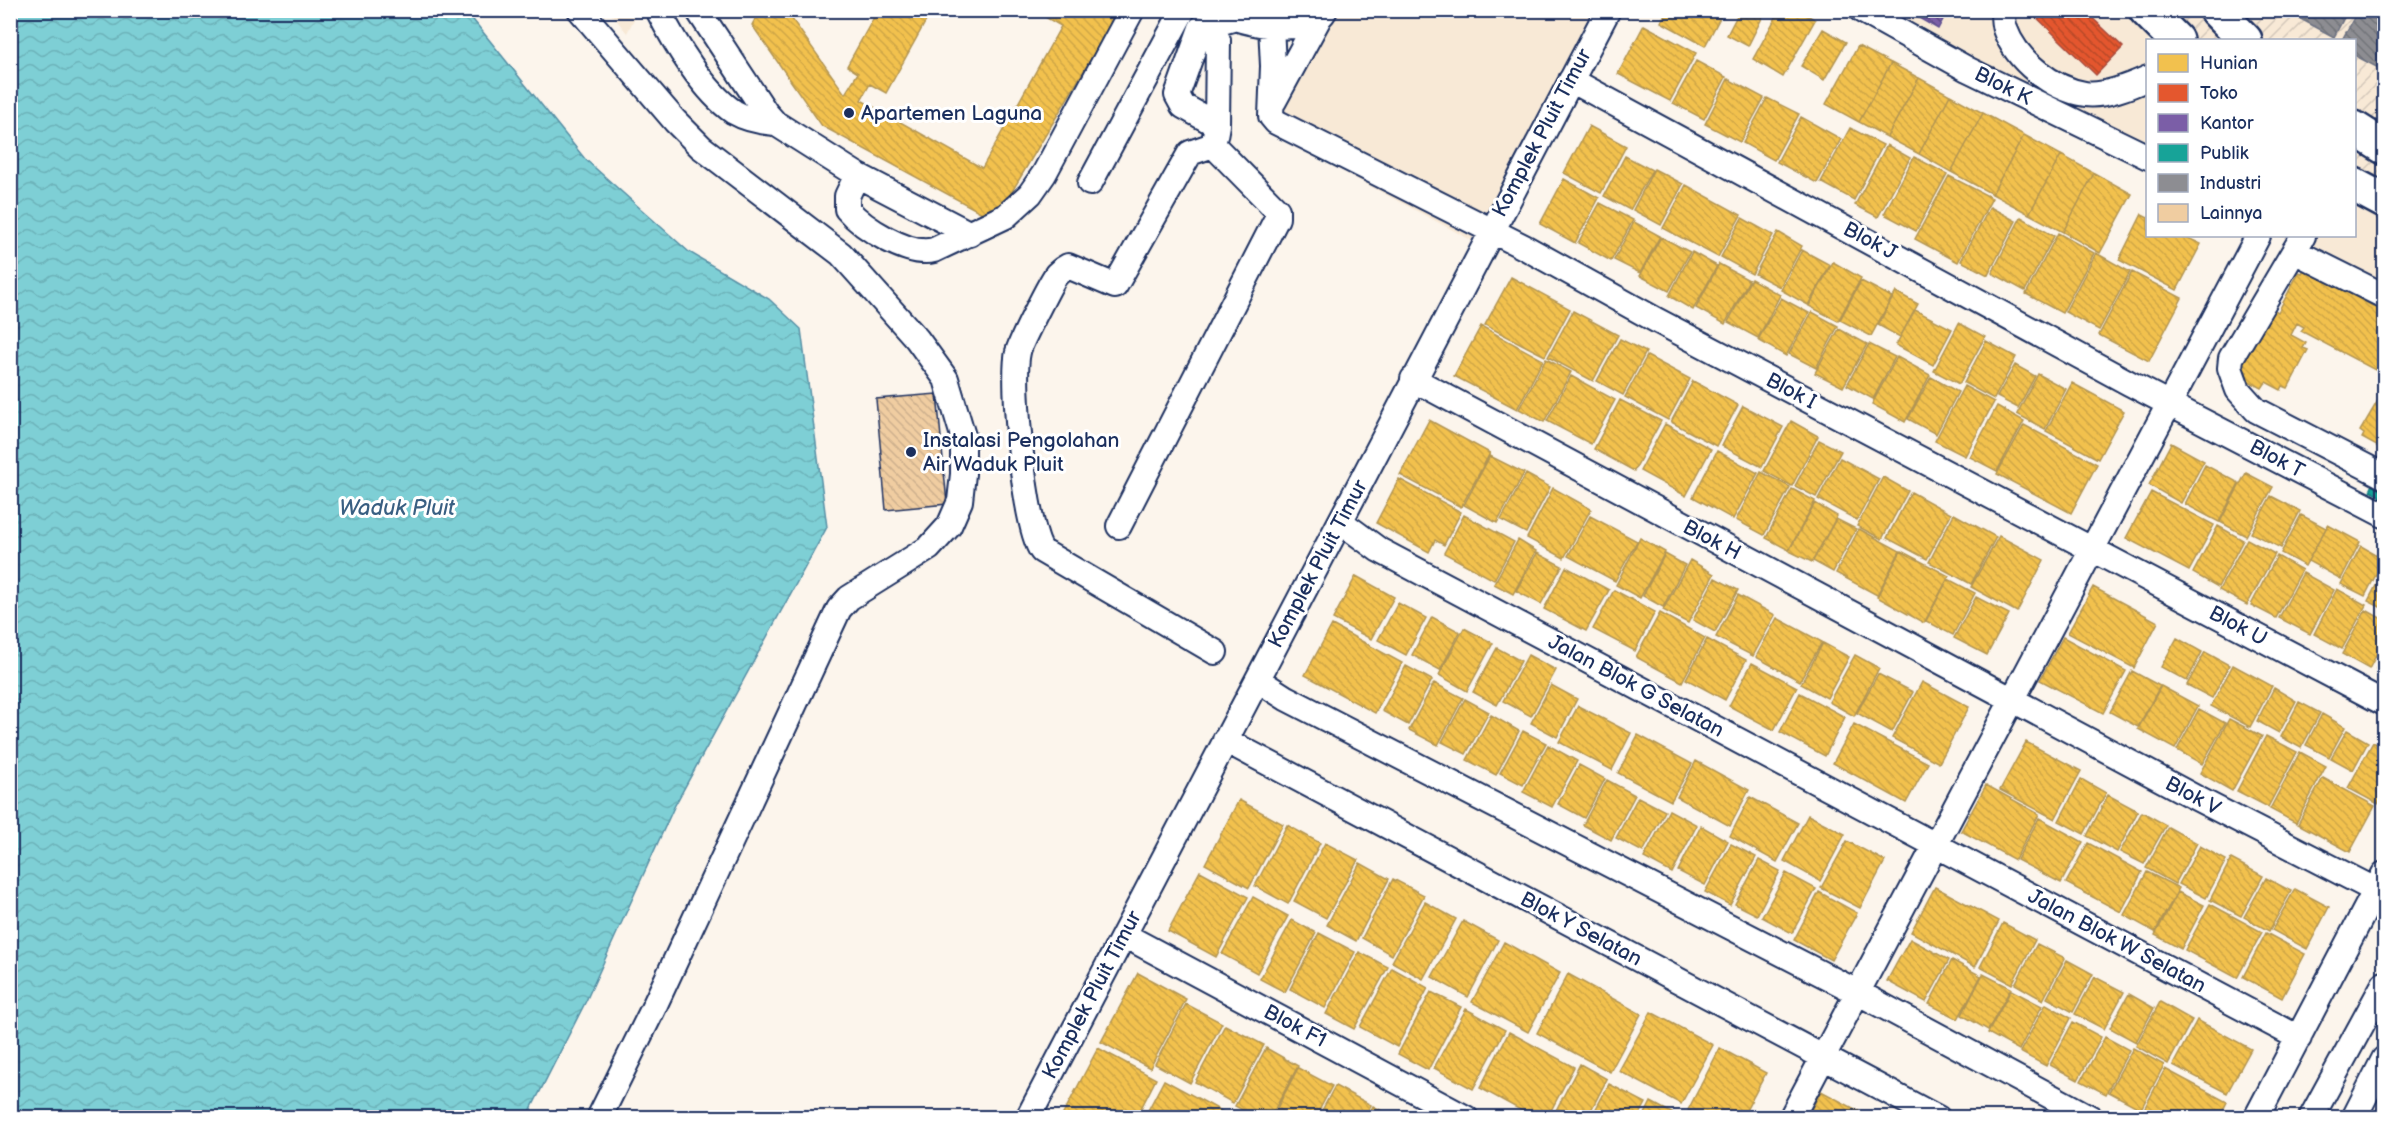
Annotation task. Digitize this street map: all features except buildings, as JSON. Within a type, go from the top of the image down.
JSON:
[{"type":"highway","points":[[2146,10],[2175,39]]},
{"type":"highway","points":[[2216,10],[2244,39]]},
{"type":"highway","points":[[2356,129],[2385,147]]},
{"type":"highway","points":[[2356,186],[2385,201]]},
{"type":"street","points":[[580,10],[675,121],[701,147],[841,254],[917,339],[946,379],[963,436],[960,501],[949,526],[929,548],[849,598],[838,609],[652,1011],[599,1118]]},
{"type":"street","points":[[658,10],[672,40],[721,102],[736,113],[759,122],[775,123]]},
{"type":"street","points":[[698,10],[766,113],[775,123],[857,175],[970,234]]},
{"type":"street","points":[[857,175],[848,196],[847,209],[852,215],[898,245],[918,252],[926,252],[970,234],[1012,211],[1038,184],[1132,10]]},
{"type":"street","name":"Komplek Pluit Timur","points":[[1028,1118],[1608,10]]},
{"type":"street","name":"Blok K","points":[[1861,10],[1967,69],[2146,156]]},
{"type":"street","points":[[2003,10],[2004,28],[2024,61],[2063,88],[2087,94],[2108,92],[2146,79]]},
{"type":"street","points":[[1211,21],[1292,26],[1321,15]]},
{"type":"street","points":[[1272,106],[1321,15]]},
{"type":"street","points":[[1211,21],[1215,135]]},
{"type":"street","points":[[1119,526],[1277,218],[1277,210],[1215,135],[1183,106],[1177,95],[1211,21]]},
{"type":"street","points":[[1090,183],[1211,21]]},
{"type":"street","points":[[1271,25],[1272,106]]},
{"type":"street","name":"Blok J","points":[[1571,80],[2170,403]]},
{"type":"street","name":"Blok I","points":[[1272,106],[1271,116],[1276,122],[1491,230],[1656,320],[2092,549]]},
{"type":"street","points":[[1215,135],[1190,153],[1115,286],[1068,266],[1056,274],[1018,351],[1017,411],[1023,476],[1035,540],[1042,551],[1215,651]]},
{"type":"street","points":[[1791,1118],[2257,237]]},
{"type":"street","points":[[2385,296],[2298,243],[2231,358],[2230,368],[2238,390],[2256,410],[2385,476]]},
{"type":"street","name":"Blok H","points":[[1413,379],[2012,700]]},
{"type":"street","name":"Blok T","points":[[2170,403],[2385,515]]},
{"type":"street","name":"Jalan Blok G Selatan","points":[[1341,522],[1379,550],[1936,845]]},
{"type":"street","name":"Blok U","points":[[2092,549],[2385,703]]},
{"type":"street","points":[[1258,680],[1286,698],[1857,992],[2091,1118]]},
{"type":"street","name":"Blok V","points":[[2012,700],[2380,882]]},
{"type":"street","name":"Blok Y Selatan","points":[[1224,740],[1938,1118]]},
{"type":"street","name":"Jalan Blok W Selatan","points":[[1936,845],[2299,1038]]},
{"type":"street","points":[[2256,1118],[2380,882]]},
{"type":"street","name":"Blok F1","points":[[1124,935],[1466,1118]]},
{"type":"street","points":[[2311,1118],[2385,984]]},
{"type":"street","points":[[2354,1118],[2385,1059]]},
{"type":"shaded area","points":[[609,11],[638,11],[627,33]]},
{"type":"shaded area","points":[[1319,11],[1612,11],[1486,248],[1269,132],[1330,17]]},
{"type":"shaded area","points":[[1836,11],[2168,11],[2195,39],[2146,39],[2146,167]]},
{"type":"shaded area","points":[[2168,11],[2384,11],[2384,185],[2356,170],[2356,39],[2195,39]]},
{"type":"shaded area","points":[[2356,170],[2384,185],[2384,286],[2285,237],[2356,237]]},
{"type":"water","name":"Waduk Pluit","points":[[10,11],[466,11],[585,159],[689,252],[769,299],[801,329],[827,527],[674,807],[586,1001],[527,1117],[11,1117]]},
{"type":"place","name":"Apartemen Laguna","points":[[849,113]]},
{"type":"place","name":"Instalasi Pengolahan Air Waduk Pluit","points":[[911,452]]}]
